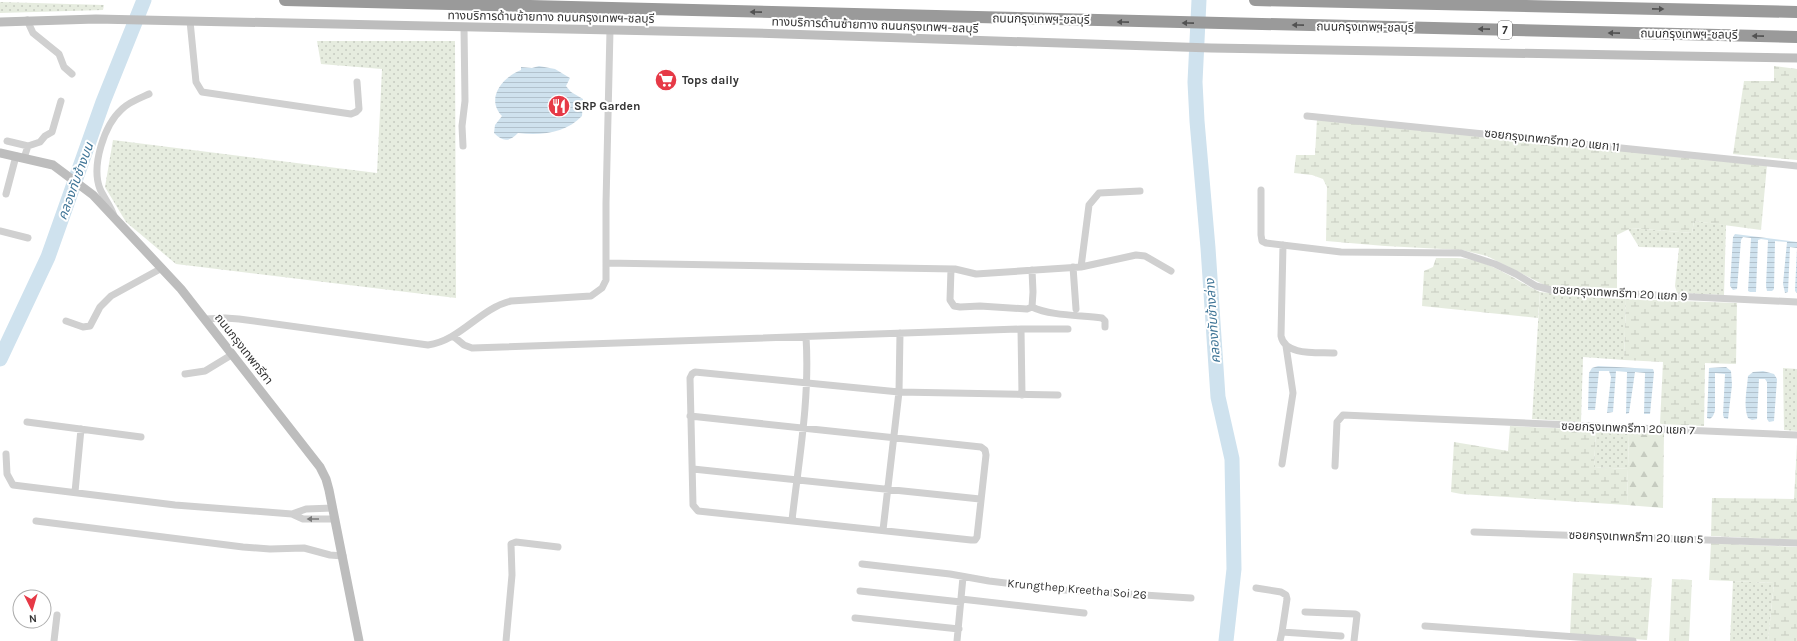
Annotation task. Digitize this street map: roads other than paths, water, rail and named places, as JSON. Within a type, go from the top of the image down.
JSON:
[{"type":"highway","name":"ถนนกรุงเทพฯ-ชลบุรี","points":[[285,0],[1162,23],[1797,37]]},
{"type":"highway","name":"ถนนกรุงเทพฯ-ชลบุรี","points":[[1255,0],[1797,12]]},
{"type":"main road","name":"ทางบริการด้านซ้ายทาง ถนนกรุงเทพฯ-ชลบุรี","points":[[0,22],[96,19],[159,20],[1064,42],[1160,47],[1797,58]]},
{"type":"main road","name":"ถนนกรุงเทพกรีฑา","points":[[0,153],[52,165],[93,195],[162,268],[206,320],[320,467],[326,478],[333,508],[359,641]]},
{"type":"street","points":[[27,20],[33,33],[59,54],[64,67],[72,74]]},
{"type":"street","points":[[190,21],[196,82],[202,92],[351,114],[356,112],[358,109],[357,82]]},
{"type":"street","points":[[463,146],[462,126],[465,101],[464,27]]},
{"type":"street","points":[[206,320],[225,318],[239,319],[428,345],[435,344],[453,336],[501,303],[511,301],[591,296],[602,288],[606,280],[606,203],[610,30]]},
{"type":"street","points":[[115,218],[111,207],[100,189],[98,180],[100,151],[105,136],[122,109],[149,94]]},
{"type":"street","points":[[6,141],[28,146],[40,142],[45,136],[52,132],[61,101]]},
{"type":"street","name":"ซอยกรุงเทพกรีฑา 20 แยก 11","points":[[1307,116],[1797,166]]},
{"type":"street","points":[[6,194],[20,157],[28,146]]},
{"type":"street","name":"ซอยกรุงเทพกรีฑา 20 แยก 9","points":[[1261,190],[1262,241],[1266,243],[1341,252],[1461,253],[1495,264],[1536,286],[1551,290],[1797,302]]},
{"type":"street","points":[[1081,267],[1089,205],[1094,197],[1099,194],[1140,191]]},
{"type":"street","points":[[0,231],[28,238]]},
{"type":"street","points":[[1283,245],[1282,342],[1286,346],[1299,351],[1334,353]]},
{"type":"street","points":[[606,263],[950,269],[976,274],[1081,267],[1136,254],[1145,256],[1171,271]]},
{"type":"street","points":[[1073,267],[1076,309]]},
{"type":"street","points":[[66,321],[83,327],[90,326],[100,307],[110,296],[162,268]]},
{"type":"street","points":[[950,269],[950,300],[954,306],[1032,307],[1040,311],[1102,318],[1105,321],[1105,327]]},
{"type":"street","points":[[1032,270],[1032,307]]},
{"type":"street","points":[[453,336],[464,345],[472,348],[1021,329],[1068,329]]},
{"type":"street","points":[[1021,329],[1022,395]]},
{"type":"street","points":[[884,530],[899,392],[900,333]]},
{"type":"street","points":[[792,520],[807,383],[806,337]]},
{"type":"street","points":[[1282,464],[1293,393],[1286,346]]},
{"type":"street","points":[[185,374],[205,371],[233,354]]},
{"type":"street","points":[[690,416],[981,447],[985,450],[986,455],[975,540],[698,511],[693,505],[693,469],[690,416],[690,378],[692,374],[695,372],[899,392],[1058,395]]},
{"type":"street","name":"ซอยกรุงเทพกรีฑา 20 แยก 7","points":[[1335,466],[1337,422],[1343,416],[1797,435]]},
{"type":"street","points":[[27,422],[141,437]]},
{"type":"street","points":[[75,492],[81,429]]},
{"type":"street","points":[[6,454],[7,474],[13,485],[175,504],[292,514],[304,519],[335,519]]},
{"type":"street","points":[[693,469],[889,488],[980,499]]},
{"type":"street","points":[[292,514],[306,509],[333,508]]},
{"type":"street","points":[[36,522],[243,547],[270,549],[304,548],[330,555],[343,556]]},
{"type":"street","name":"ซอยกรุงเทพกรีฑา 20 แยก 5","points":[[1474,532],[1797,543]]},
{"type":"street","points":[[506,641],[512,575],[511,544],[516,542],[558,547]]},
{"type":"street","name":"Krungthep Kreetha Soi 26","points":[[862,564],[950,574],[1065,590],[1191,598]]},
{"type":"street","points":[[957,641],[963,577]]},
{"type":"street","points":[[1256,588],[1281,592],[1286,595],[1287,599],[1280,641]]},
{"type":"street","points":[[860,591],[1084,613]]},
{"type":"street","points":[[1305,612],[1355,614],[1354,641]]},
{"type":"street","points":[[54,641],[57,615]]},
{"type":"street","points":[[855,618],[959,629]]},
{"type":"street","points":[[1425,626],[1633,641]]},
{"type":"street","points":[[1282,632],[1341,636]]},
{"type":"water","points":[[539,66],[555,69],[570,78],[566,86],[571,92],[583,99],[582,116],[576,122],[561,130],[535,134],[518,133],[512,138],[506,140],[500,138],[494,133],[495,125],[502,116],[497,109],[495,102],[498,89],[514,73],[521,70],[521,67],[532,68]]},
{"type":"water","points":[[1735,234],[1797,242],[1797,248],[1790,247],[1788,292],[1785,293],[1783,284],[1787,242],[1775,241],[1774,289],[1772,291],[1767,291],[1768,240],[1758,240],[1756,292],[1750,292],[1748,291],[1751,238],[1743,237],[1741,240],[1737,289],[1733,290],[1730,286],[1733,237]]},
{"type":"water","points":[[1797,248],[1797,293],[1795,291]]},
{"type":"water","points":[[1598,366],[1653,369],[1650,414],[1644,414],[1645,373],[1635,372],[1629,413],[1626,414],[1627,372],[1616,371],[1613,412],[1607,413],[1611,377],[1609,371],[1599,371],[1595,410],[1588,410],[1589,373],[1592,368]]},
{"type":"water","points":[[1726,367],[1731,371],[1732,385],[1728,419],[1724,418],[1723,415],[1725,374],[1715,373],[1715,411],[1710,419],[1707,418],[1709,368]]},
{"type":"water","points":[[1763,371],[1774,374],[1777,379],[1774,421],[1769,422],[1767,419],[1767,382],[1765,379],[1759,379],[1757,419],[1752,420],[1748,418],[1746,408],[1748,376],[1753,372]]},
{"type":"waterway","name":"คลองทับช้างบน","points":[[0,359],[48,257],[103,102],[144,0]]},
{"type":"waterway","name":"คลองทับช้างล่าง","points":[[1199,0],[1195,82],[1197,121],[1208,248],[1218,397],[1232,459],[1234,569],[1226,641]]},
{"type":"place","name":"Tops daily","points":[[666,80]]},
{"type":"place","name":"SRP Garden","points":[[559,106]]}]
